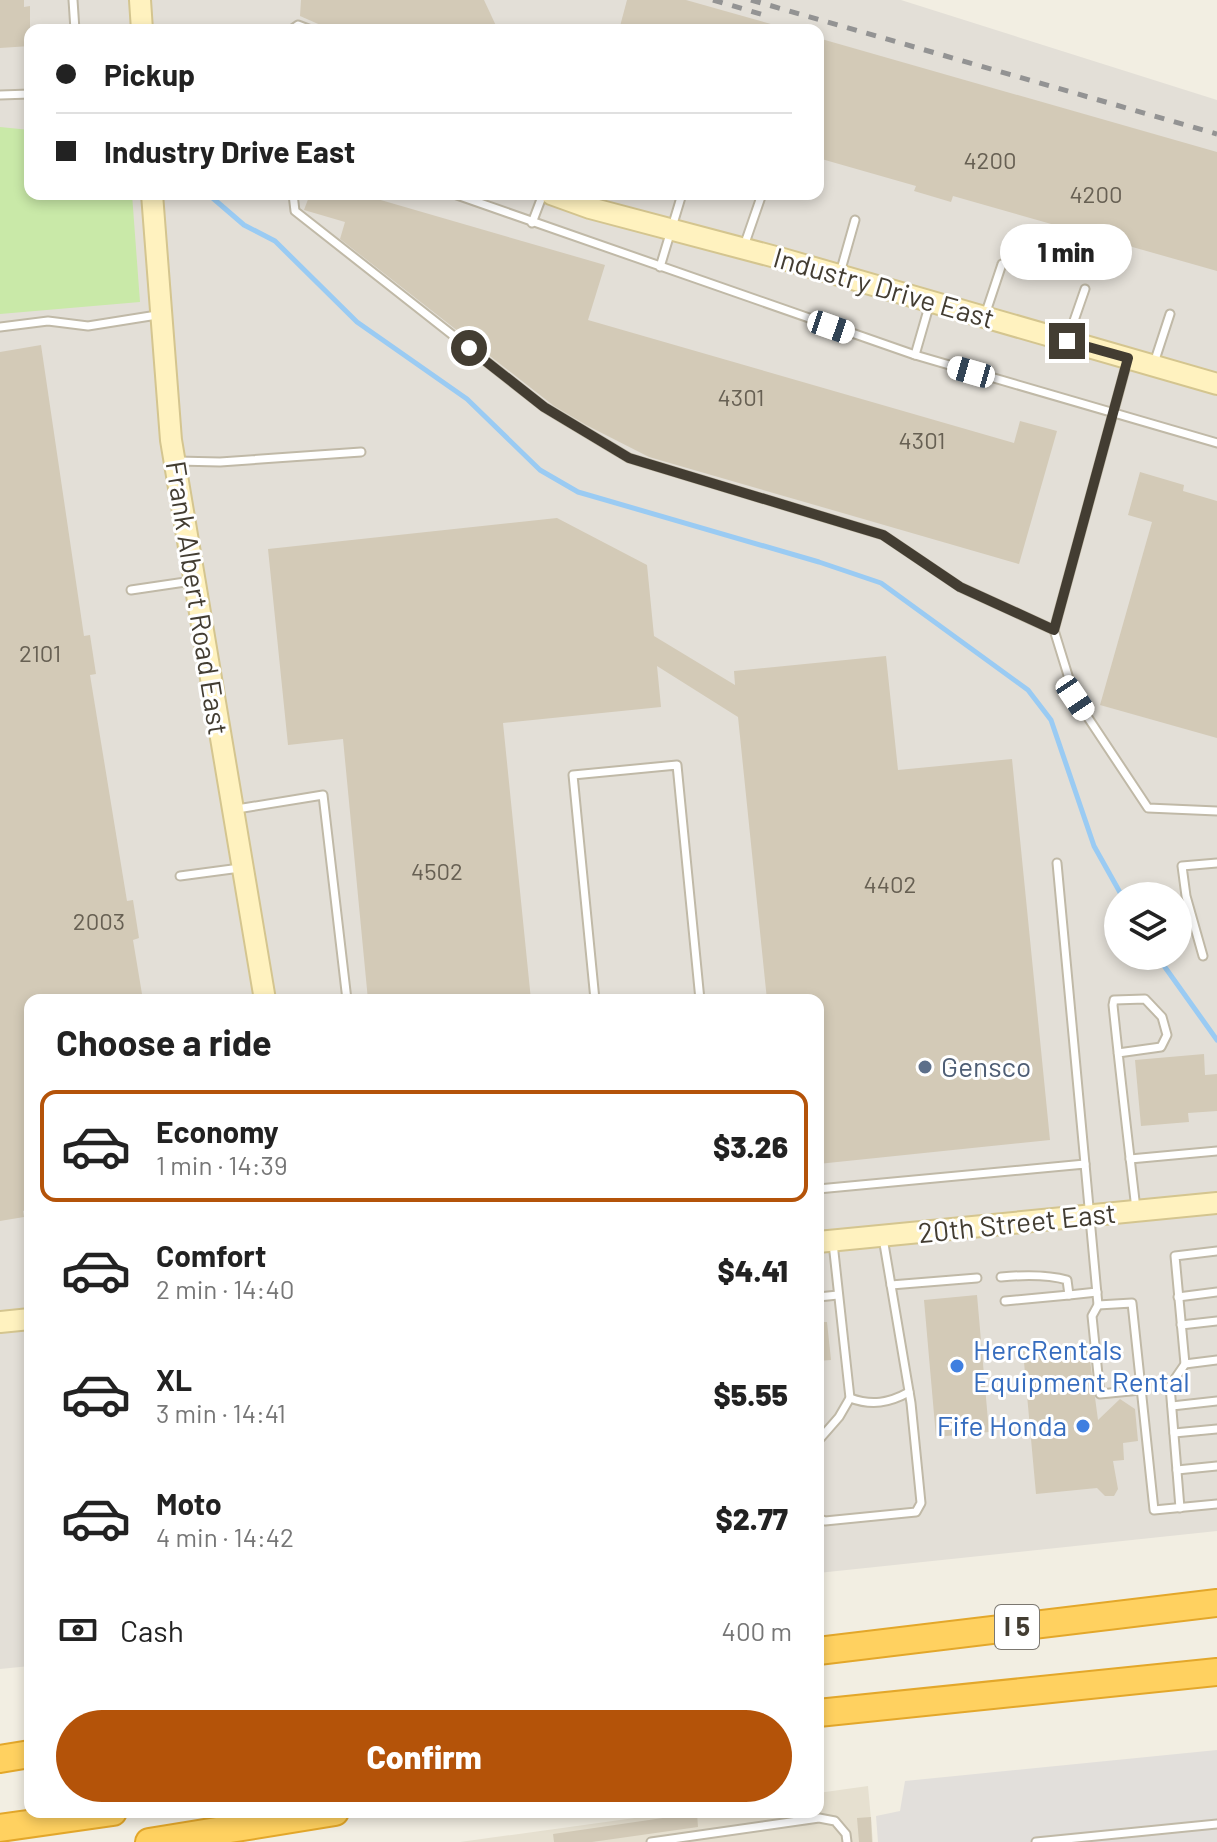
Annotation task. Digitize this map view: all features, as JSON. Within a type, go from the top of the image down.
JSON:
[{"type":"highway","name":"I 5","points":[[824,1650],[1217,1603]]},
{"type":"highway","name":"I 5","points":[[824,1712],[1217,1672]]},
{"type":"highway","points":[[0,1759],[24,1755]]},
{"type":"highway","points":[[0,1828],[71,1818]]},
{"type":"highway","points":[[149,1842],[298,1818]]},
{"type":"street","points":[[140,0],[142,24]]},
{"type":"street","name":"Frank Albert Road East","points":[[152,200],[159,314],[175,461],[264,994]]},
{"type":"street","name":"Industry Drive East","points":[[572,200],[1217,384]]},
{"type":"street","name":"20th Street East","points":[[825,1241],[1217,1203]]},
{"type":"street","points":[[0,1322],[24,1320]]},
{"type":"lane","points":[[73,0],[75,24]]},
{"type":"lane","points":[[0,95],[24,94]]},
{"type":"lane","points":[[294,200],[295,211],[531,397],[629,458],[883,535],[960,587],[1054,630]]},
{"type":"lane","points":[[470,200],[915,355],[1217,443]]},
{"type":"lane","points":[[532,223],[541,200]]},
{"type":"lane","points":[[660,267],[680,200]]},
{"type":"lane","points":[[743,248],[760,200]]},
{"type":"lane","points":[[839,275],[855,220]]},
{"type":"lane","points":[[985,317],[1002,264]]},
{"type":"lane","points":[[1067,341],[1085,289]]},
{"type":"lane","points":[[915,355],[930,301]]},
{"type":"lane","points":[[0,327],[48,321],[88,326],[159,314]]},
{"type":"lane","points":[[1153,365],[1170,314]]},
{"type":"lane","points":[[1128,358],[1054,630],[1075,698],[1148,808],[1217,811]]},
{"type":"lane","points":[[175,461],[220,462],[361,452]]},
{"type":"lane","points":[[131,590],[194,581]]},
{"type":"lane","points":[[594,994],[573,775],[677,765],[699,994]]},
{"type":"lane","points":[[233,809],[323,795],[346,994]]},
{"type":"lane","points":[[1057,863],[1091,1215],[1098,1305],[1092,1316],[1100,1394],[1141,1390]]},
{"type":"lane","points":[[1203,956],[1186,896],[1182,866],[1217,863]]},
{"type":"lane","points":[[180,876],[242,868]]},
{"type":"lane","points":[[1118,1053],[1161,1047],[1167,1035],[1162,1017],[1145,999],[1114,1000],[1118,1053],[1136,1211]]},
{"type":"lane","points":[[1130,1159],[1217,1151]]},
{"type":"lane","points":[[824,1188],[1085,1164]]},
{"type":"lane","points":[[824,1521],[916,1512],[921,1503],[909,1392],[883,1236]]},
{"type":"lane","points":[[824,1434],[850,1398],[838,1295],[825,1241]]},
{"type":"lane","points":[[1180,1508],[1170,1386],[1185,1364],[1175,1256],[1217,1251]]},
{"type":"lane","points":[[1001,1277],[1031,1275],[1062,1278],[1067,1280],[1069,1295]]},
{"type":"lane","points":[[891,1285],[977,1278]]},
{"type":"lane","points":[[1005,1301],[1097,1292]]},
{"type":"lane","points":[[1178,1297],[1217,1292]]},
{"type":"lane","points":[[824,1296],[838,1295]]},
{"type":"lane","points":[[1098,1305],[1132,1303],[1154,1510],[1217,1504]]},
{"type":"lane","points":[[1181,1325],[1217,1321]]},
{"type":"lane","points":[[1185,1364],[1217,1360]]},
{"type":"lane","points":[[850,1398],[867,1404],[880,1403],[909,1392]]},
{"type":"lane","points":[[1172,1406],[1217,1401]]},
{"type":"lane","points":[[1174,1433],[1217,1429]]},
{"type":"lane","points":[[1177,1470],[1217,1466]]},
{"type":"lane","points":[[651,1842],[819,1818],[835,1821],[846,1834],[847,1842]]},
{"type":"lane","points":[[1036,1842],[1217,1824]]},
{"type":"shaded area","points":[[0,0],[901,0],[1217,100],[1217,1531],[824,1572],[824,994],[24,994],[24,1667],[0,1669]]},
{"type":"shaded area","points":[[1217,1750],[1217,1842],[878,1842],[876,1816],[900,1811],[905,1781]]},
{"type":"shaded area","points":[[868,1786],[873,1842],[460,1842],[634,1818],[824,1818],[824,1792]]},
{"type":"green space","points":[[0,127],[24,129],[24,200],[132,200],[140,302],[0,314]]},
{"type":"building","points":[[0,0],[24,0],[24,7],[30,6],[30,24],[24,24],[24,46],[0,48]]},
{"type":"building","points":[[301,0],[484,0],[495,24],[318,24],[300,16]]},
{"type":"building","points":[[627,0],[686,0],[771,24],[621,24]]},
{"type":"building","points":[[824,40],[1217,152],[1217,271],[953,196],[951,202],[914,191],[916,186],[824,160]]},
{"type":"building","points":[[308,200],[381,200],[605,265],[588,320],[1014,443],[1020,421],[1057,431],[1019,564],[649,457],[554,406],[340,239],[345,222],[304,210]]},
{"type":"building","points":[[41,345],[84,636],[90,635],[96,674],[90,675],[127,901],[133,900],[139,938],[133,940],[142,994],[24,994],[24,1217],[0,1221],[0,352]]},
{"type":"building","points":[[1140,472],[1184,485],[1183,491],[1217,501],[1217,738],[1100,705],[1152,522],[1128,515]]},
{"type":"building","points":[[557,518],[647,565],[654,636],[735,685],[734,671],[886,656],[898,770],[1012,759],[1050,1140],[824,1163],[824,994],[766,994],[738,717],[657,666],[661,707],[503,723],[530,994],[367,994],[343,739],[288,745],[268,549]]},
{"type":"building","points":[[1204,1054],[1205,1075],[1217,1074],[1217,1111],[1188,1113],[1189,1122],[1141,1126],[1135,1060]]},
{"type":"building","name":"HercRentals Equipment Rental","points":[[977,1295],[989,1432],[936,1437],[924,1300]]},
{"type":"building","points":[[824,1322],[827,1322],[831,1360],[824,1361]]},
{"type":"building","name":"Fife Honda","points":[[1088,1345],[1098,1420],[1120,1399],[1135,1409],[1138,1441],[1123,1443],[1124,1460],[1113,1461],[1118,1489],[1114,1496],[1105,1496],[1097,1488],[1036,1494],[1023,1351]]},
{"type":"building","points":[[871,1817],[872,1842],[859,1842],[857,1818]]},
{"type":"building","points":[[663,1818],[697,1818],[698,1827],[592,1842],[554,1842],[553,1834]]},
{"type":"waterway","points":[[215,200],[244,225],[275,241],[357,322],[467,399],[540,470],[578,492],[881,583],[1028,690],[1051,720],[1094,846],[1114,882]]},
{"type":"waterway","points":[[1167,970],[1217,1040]]},
{"type":"railway","points":[[713,0],[764,15]]},
{"type":"railway","points":[[751,0],[1217,134]]},
{"type":"place","name":"Gensco","points":[[925,1067]]},
{"type":"place","name":"HercRentals Equipment Rental","points":[[957,1366]]},
{"type":"place","name":"Fife Honda","points":[[1083,1426]]},
{"type":"route","points":[[469,348],[544,407],[629,458],[883,535],[960,587],[1054,630],[1128,358],[1067,341]]}]
